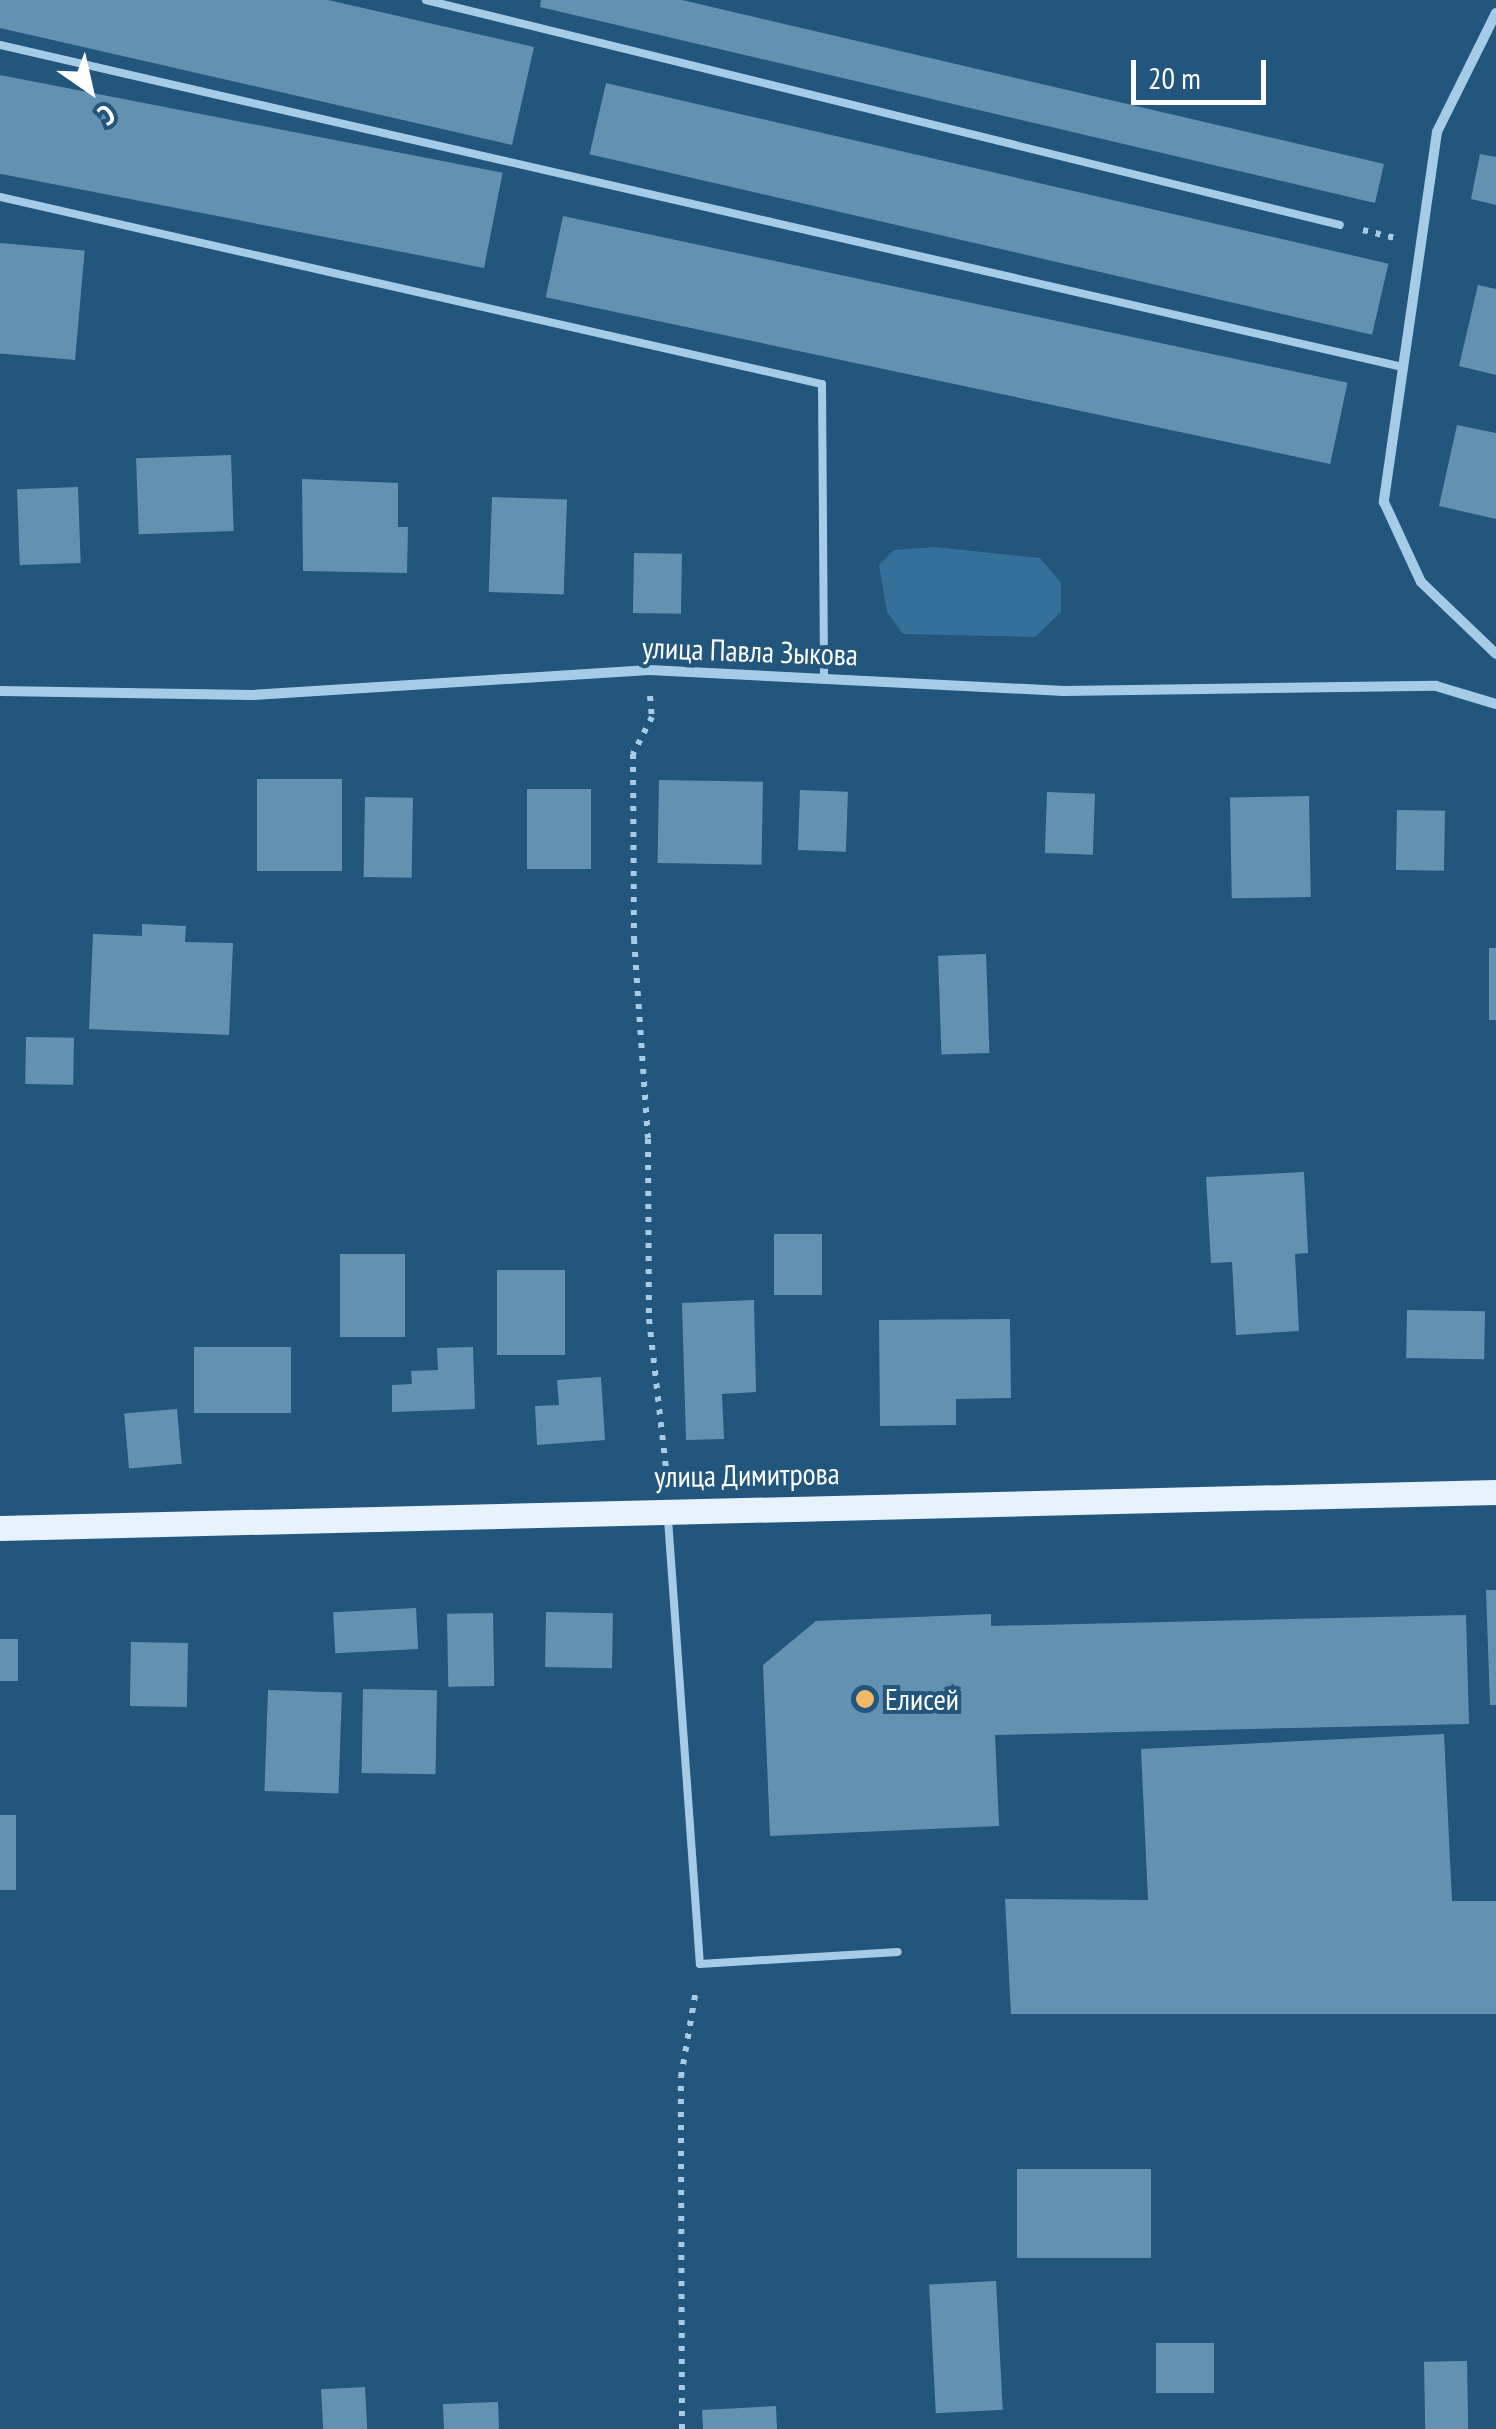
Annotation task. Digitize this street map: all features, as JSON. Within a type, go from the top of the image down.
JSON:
[{"type":"main road","name":"улица Димитрова","points":[[0,1528],[1496,1492]]},
{"type":"street","points":[[1496,12],[1436,132],[1384,502],[1421,582],[1496,654]]},
{"type":"street","name":"улица Павла Зыкова","points":[[0,691],[252,695],[649,670],[1064,690],[1436,686],[1496,704]]},
{"type":"lane","points":[[426,0],[1340,225]]},
{"type":"lane","points":[[0,45],[1402,367]]},
{"type":"lane","points":[[0,197],[822,384],[824,679]]},
{"type":"lane","points":[[667,1510],[700,1964],[898,1952]]},
{"type":"path","points":[[1340,225],[1420,244]]},
{"type":"path","points":[[649,670],[652,717],[633,754],[634,940],[648,1139],[649,1319],[667,1480]]},
{"type":"path","points":[[682,2429],[681,2076],[700,1964]]},
{"type":"shaded area","points":[[935,547],[1040,558],[1061,583],[1061,612],[1035,637],[903,634],[887,612],[879,565],[894,550]]},
{"type":"building","points":[[0,0],[328,0],[534,47],[512,145],[0,28]]},
{"type":"building","points":[[541,0],[682,0],[1384,164],[1375,203],[540,7]]},
{"type":"building","points":[[0,75],[503,173],[484,268],[0,174]]},
{"type":"building","points":[[606,83],[1388,264],[1372,335],[590,154]]},
{"type":"building","points":[[1480,154],[1496,157],[1496,205],[1471,199]]},
{"type":"building","points":[[563,216],[1347,383],[1330,464],[546,297]]},
{"type":"building","points":[[0,243],[85,250],[75,360],[0,353]]},
{"type":"building","points":[[1478,285],[1496,289],[1496,375],[1459,366]]},
{"type":"building","points":[[1457,425],[1496,433],[1496,519],[1439,506]]},
{"type":"building","points":[[231,455],[234,531],[139,534],[136,458]]},
{"type":"building","points":[[302,479],[398,483],[398,527],[408,527],[407,573],[303,571]]},
{"type":"building","points":[[78,487],[81,563],[20,565],[17,489]]},
{"type":"building","points":[[492,497],[567,500],[564,595],[489,592]]},
{"type":"building","points":[[634,553],[682,554],[681,614],[633,613]]},
{"type":"building","points":[[257,779],[342,779],[342,871],[257,871]]},
{"type":"building","points":[[659,780],[763,782],[762,865],[658,863]]},
{"type":"building","points":[[527,789],[591,789],[591,869],[527,869]]},
{"type":"building","points":[[800,790],[848,792],[846,852],[798,850]]},
{"type":"building","points":[[1047,792],[1095,794],[1093,855],[1045,853]]},
{"type":"building","points":[[1309,796],[1311,897],[1232,898],[1230,797]]},
{"type":"building","points":[[365,797],[413,798],[412,878],[364,877]]},
{"type":"building","points":[[1397,810],[1445,811],[1444,871],[1396,870]]},
{"type":"building","points":[[142,924],[186,926],[185,942],[233,943],[229,1035],[89,1029],[93,934],[142,936]]},
{"type":"building","points":[[1489,948],[1496,948],[1496,1020],[1489,1020]]},
{"type":"building","points":[[986,954],[989,1053],[941,1055],[938,956]]},
{"type":"building","points":[[26,1037],[74,1038],[73,1085],[25,1084]]},
{"type":"building","points":[[1304,1172],[1308,1253],[1295,1254],[1299,1331],[1236,1335],[1232,1262],[1211,1263],[1206,1177]]},
{"type":"building","points":[[774,1234],[822,1234],[822,1295],[774,1295]]},
{"type":"building","points":[[340,1254],[405,1254],[405,1337],[340,1337]]},
{"type":"building","points":[[497,1270],[565,1270],[565,1355],[497,1355]]},
{"type":"building","points":[[754,1300],[756,1392],[722,1394],[724,1439],[686,1440],[682,1303]]},
{"type":"building","points":[[1407,1310],[1485,1311],[1484,1359],[1406,1358]]},
{"type":"building","points":[[1010,1319],[1011,1398],[956,1399],[956,1425],[880,1426],[879,1320]]},
{"type":"building","points":[[194,1347],[291,1347],[291,1413],[194,1413]]},
{"type":"building","points":[[473,1347],[475,1409],[392,1412],[392,1385],[412,1384],[411,1371],[438,1370],[437,1348]]},
{"type":"building","points":[[601,1377],[605,1440],[537,1445],[535,1406],[559,1405],[557,1380]]},
{"type":"building","points":[[177,1409],[182,1464],[129,1468],[124,1414]]},
{"type":"building","points":[[1486,1590],[1496,1590],[1496,1705],[1490,1705]]},
{"type":"building","points":[[416,1608],[418,1649],[335,1653],[333,1612]]},
{"type":"building","points":[[546,1612],[613,1613],[612,1668],[545,1667]]},
{"type":"building","points":[[493,1613],[494,1686],[448,1687],[447,1614]]},
{"type":"building","points":[[991,1614],[991,1626],[1466,1615],[1469,1724],[995,1735],[999,1826],[770,1836],[763,1665],[816,1621]]},
{"type":"building","points":[[0,1639],[18,1639],[18,1681],[0,1681]]},
{"type":"building","points":[[131,1642],[188,1643],[187,1707],[130,1706]]},
{"type":"building","points":[[363,1689],[437,1690],[436,1774],[362,1773]]},
{"type":"building","points":[[268,1690],[342,1693],[338,1794],[264,1791]]},
{"type":"building","points":[[1444,1734],[1452,1901],[1496,1901],[1496,2014],[1011,2014],[1005,1899],[1148,1900],[1141,1749]]},
{"type":"building","points":[[0,1815],[16,1815],[16,1890],[0,1890]]},
{"type":"building","points":[[1017,2169],[1151,2169],[1151,2258],[1017,2258]]},
{"type":"building","points":[[996,2281],[1003,2410],[936,2413],[929,2285]]},
{"type":"building","points":[[1156,2343],[1214,2343],[1214,2393],[1156,2393]]},
{"type":"building","points":[[1467,2361],[1468,2429],[1425,2429],[1424,2362]]},
{"type":"building","points":[[365,2387],[367,2429],[323,2429],[321,2389]]},
{"type":"building","points":[[498,2402],[499,2429],[444,2429],[443,2404]]},
{"type":"building","points":[[776,2406],[777,2429],[703,2429],[702,2410]]},
{"type":"place","name":"Елисей","points":[[865,1699]]}]
